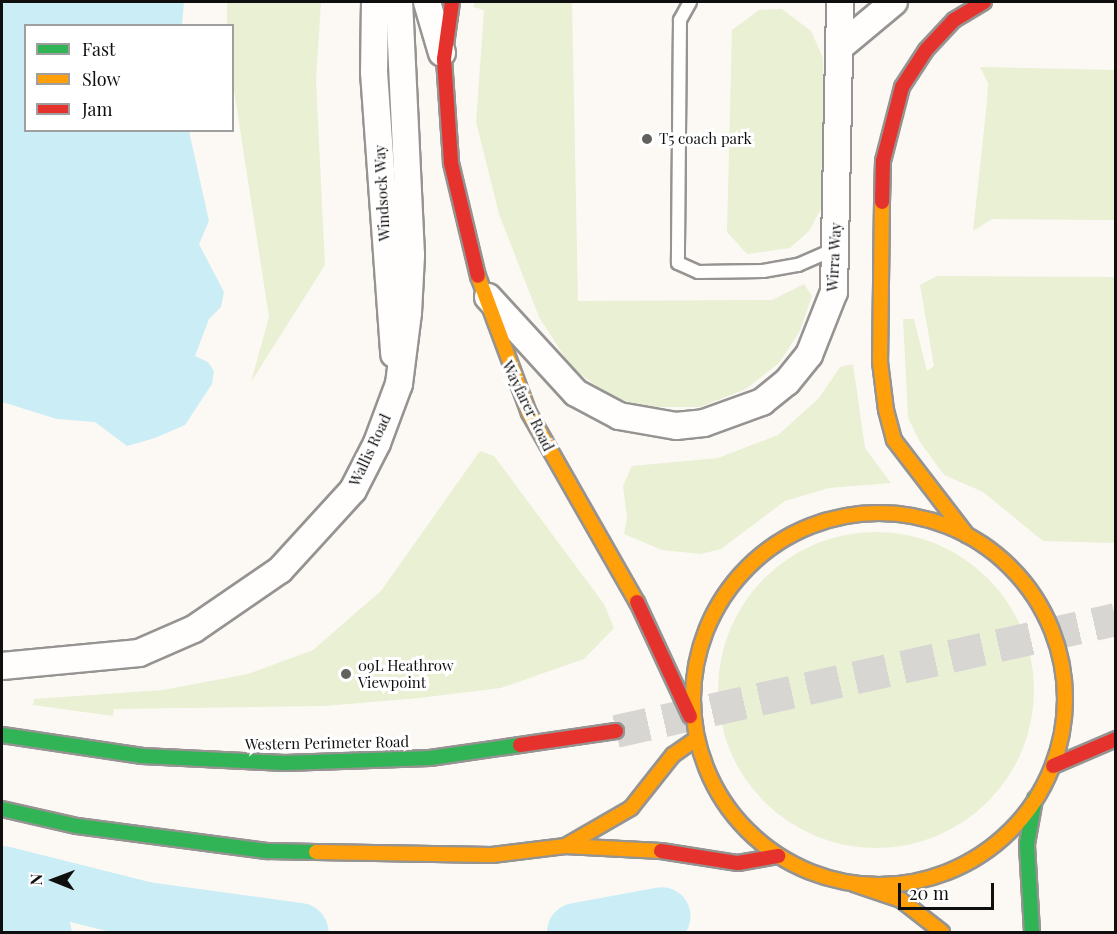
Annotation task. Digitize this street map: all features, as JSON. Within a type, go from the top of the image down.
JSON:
[{"type":"main road","name":"Wayfarer Road","points":[[453,2],[444,59],[451,163],[481,289],[529,413],[621,566],[696,731],[718,792],[741,825],[778,856],[811,873],[854,884]]},
{"type":"main road","points":[[854,884],[896,885],[957,867],[1009,832],[1035,799],[1053,766],[1065,701],[1053,635],[1020,578],[969,536],[912,467],[894,440],[886,410],[880,362],[883,161],[899,97],[914,69],[954,20],[984,2]]},
{"type":"main road","points":[[565,846],[631,808],[673,755],[696,731],[693,688],[699,652],[712,618],[731,587],[782,541],[832,520],[875,513],[918,518],[969,536]]},
{"type":"main road","name":"Western Perimeter Road","points":[[2,735],[142,756],[285,763],[430,758],[616,730]]},
{"type":"main road","points":[[1053,766],[1116,739]]},
{"type":"main road","points":[[1032,933],[1027,844],[1035,799]]},
{"type":"main road","points":[[2,809],[76,826],[268,851],[492,855],[565,846],[687,852],[738,863],[778,856]]},
{"type":"main road","points":[[854,884],[901,900],[942,933]]},
{"type":"street","name":"Windsock Way","points":[[375,2],[389,320],[399,384]]},
{"type":"street","name":"Wallis Road","points":[[2,666],[139,653],[194,629],[245,597],[311,539],[352,490],[377,443],[399,384],[411,255],[399,2]]},
{"type":"street","name":"Wayfarer Road","points":[[427,2],[444,59]]},
{"type":"street","name":"Wirra Way","points":[[481,289],[576,393],[598,406],[646,423],[704,423],[762,402],[787,382],[809,355],[834,292],[840,2]]},
{"type":"street","points":[[840,47],[894,2]]},
{"type":"lane","points":[[690,2],[680,20],[678,263],[698,272],[763,271],[798,265],[836,248]]},
{"type":"green space","points":[[227,2],[321,2],[316,81],[325,265],[251,382],[269,317],[234,90],[234,24],[227,24]]},
{"type":"green space","points":[[475,2],[572,2],[578,301],[772,300],[804,284],[812,296],[800,331],[779,363],[746,389],[700,407],[647,407],[610,396],[571,367],[539,317],[499,214],[476,122],[484,10],[473,7]]},
{"type":"green space","points":[[782,9],[811,31],[823,58],[825,183],[821,209],[809,231],[790,248],[747,254],[727,232],[732,30],[759,10]]},
{"type":"green space","points":[[980,67],[1115,70],[1115,220],[992,219],[973,231],[988,83]]},
{"type":"green space","points":[[937,276],[1115,277],[1115,543],[1043,541],[983,492],[944,475],[920,442],[908,418],[903,319],[914,319],[927,371],[934,366],[920,285]]},
{"type":"green space","points":[[853,364],[865,448],[891,483],[829,488],[785,501],[721,549],[701,554],[662,550],[624,534],[627,518],[623,486],[632,466],[718,458],[778,435],[819,398],[840,367]]},
{"type":"green space","points":[[480,451],[494,456],[604,604],[614,628],[584,659],[501,688],[325,706],[114,709],[113,716],[33,705],[34,699],[163,690],[248,674],[313,650],[381,591]]},
{"type":"green space","points":[[876,532],[907,535],[936,544],[964,559],[988,578],[1007,602],[1022,630],[1031,659],[1034,690],[1031,721],[1022,750],[1007,778],[988,802],[964,821],[936,836],[907,845],[876,848],[845,845],[816,836],[788,821],[764,802],[745,778],[730,750],[721,721],[718,690],[721,659],[730,630],[745,602],[764,578],[788,559],[816,544],[845,535]]},
{"type":"water","points":[[2,2],[184,2],[182,24],[24,24],[24,132],[189,132],[209,221],[199,244],[224,292],[221,307],[209,319],[195,356],[208,362],[214,371],[212,384],[185,425],[155,438],[127,446],[95,422],[57,419],[2,402]]},
{"type":"waterway","points":[[2,875],[146,911],[300,932]]},
{"type":"waterway","points":[[576,932],[662,916]]},
{"type":"waterway","points":[[2,921],[43,932]]},
{"type":"tunnel","points":[[616,731],[1116,619]]},
{"type":"traffic: fast","points":[[2,735],[142,756],[285,763],[430,758],[520,745]]},
{"type":"traffic: fast","points":[[1032,932],[1027,844],[1035,799]]},
{"type":"traffic: fast","points":[[2,809],[77,826],[268,851],[316,852]]},
{"type":"traffic: slow","points":[[882,202],[880,362],[886,410],[894,440],[967,535]]},
{"type":"traffic: slow","points":[[478,276],[529,413],[637,602]]},
{"type":"traffic: slow","points":[[879,513],[915,517],[950,528],[982,545],[1010,568],[1033,596],[1050,628],[1061,663],[1065,699],[1061,735],[1050,770],[1033,802],[1010,830],[982,853],[950,870],[915,881],[879,885],[843,881],[808,870],[776,853],[748,830],[725,802],[708,770],[697,735],[693,699],[697,663],[708,628],[725,596],[748,568],[776,545],[808,528],[843,517],[879,513]]},
{"type":"traffic: slow","points":[[567,845],[631,808],[673,755],[697,738]]},
{"type":"traffic: slow","points":[[316,852],[492,855],[565,846],[661,851]]},
{"type":"traffic: slow","points":[[854,884],[901,900],[942,932]]},
{"type":"traffic: jam","points":[[452,2],[444,59],[451,163],[478,276]]},
{"type":"traffic: jam","points":[[882,202],[883,161],[902,87],[926,50],[954,20],[984,2]]},
{"type":"traffic: jam","points":[[637,602],[690,716]]},
{"type":"traffic: jam","points":[[520,745],[616,731]]},
{"type":"traffic: jam","points":[[1053,766],[1116,739]]},
{"type":"traffic: jam","points":[[661,851],[738,863],[778,856]]},
{"type":"place","name":"T5 coach park","points":[[647,139]]},
{"type":"place","name":"09L Heathrow Viewpoint","points":[[346,674]]}]
